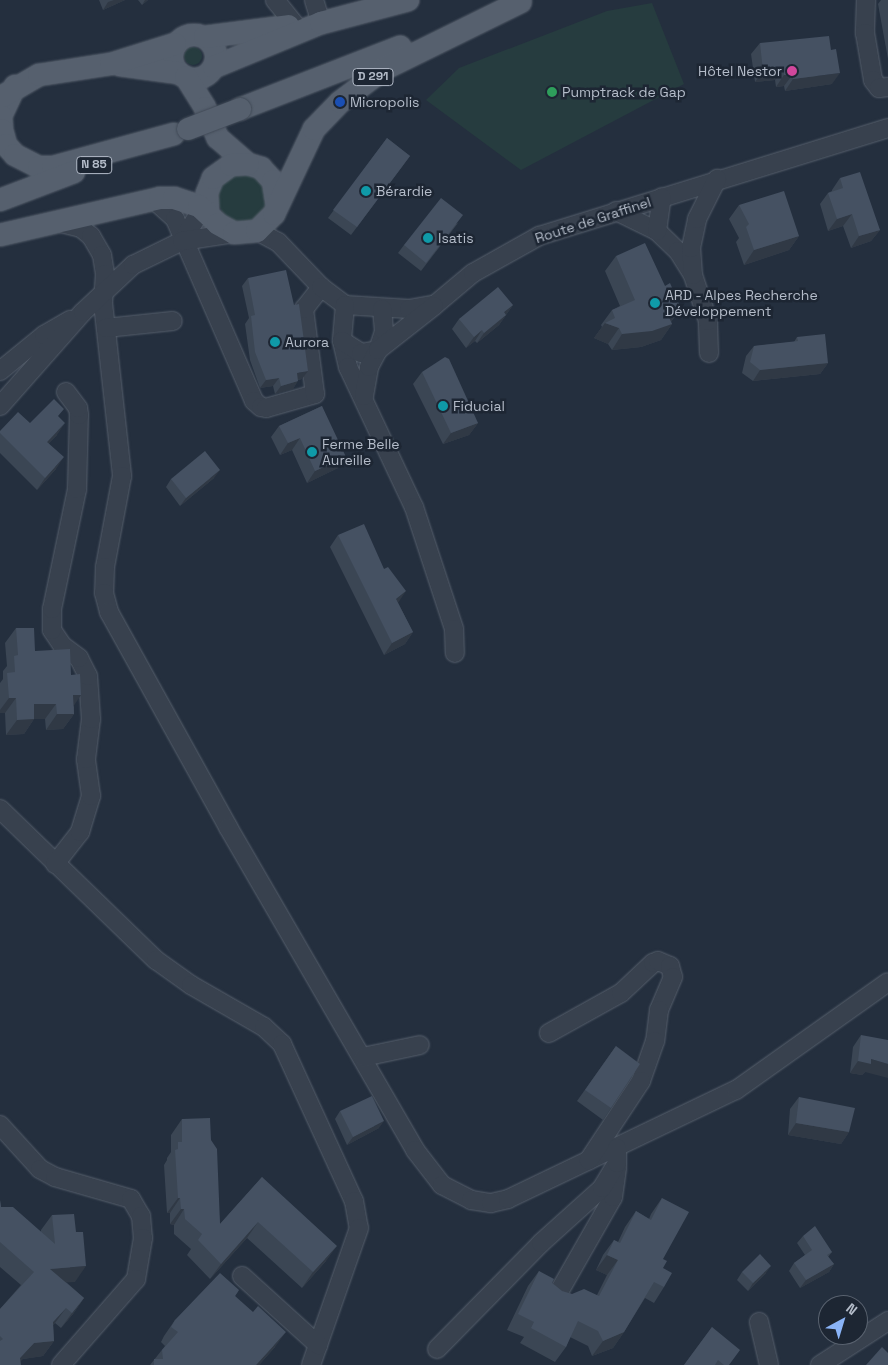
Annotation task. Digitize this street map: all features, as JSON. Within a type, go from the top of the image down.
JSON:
[{"type":"main road","points":[[112,64],[198,78],[211,70],[321,23],[408,0]]},
{"type":"main road","name":"N 85","points":[[0,200],[522,1]]},
{"type":"main road","name":"D 291","points":[[276,210],[314,129],[340,102],[384,69],[522,1]]},
{"type":"main road","points":[[181,132],[53,166],[39,167],[14,155],[6,145],[1,116],[7,92],[39,75],[112,64],[175,44],[186,36],[205,37],[321,23]]},
{"type":"main road","points":[[205,37],[216,54],[211,70],[205,108]]},
{"type":"main road","points":[[175,44],[172,56],[182,75],[205,108],[218,138],[248,164]]},
{"type":"main road","points":[[206,207],[214,178],[218,138]]},
{"type":"main road","points":[[0,234],[153,199],[174,198],[206,207],[218,224],[234,233],[257,231],[276,210],[273,181],[261,168],[248,164],[231,165],[214,178]]},
{"type":"street","points":[[275,0],[295,25]]},
{"type":"street","points":[[314,0],[321,23]]},
{"type":"street","points":[[866,0],[865,33],[874,80],[879,88],[888,87]]},
{"type":"street","name":"Route de Graffinel","points":[[378,350],[473,273],[520,245],[616,211],[888,128]]},
{"type":"street","points":[[709,353],[708,321],[693,275],[691,248],[697,224],[718,179]]},
{"type":"street","points":[[686,189],[697,224]]},
{"type":"street","points":[[661,235],[662,197]]},
{"type":"street","points":[[153,199],[175,219],[182,241],[220,317],[254,401],[261,407],[266,408],[315,394],[304,309],[321,287]]},
{"type":"street","points":[[182,241],[206,207]]},
{"type":"street","points":[[276,210],[283,238],[297,260]]},
{"type":"street","points":[[616,211],[661,235],[678,251],[693,275]]},
{"type":"street","points":[[57,222],[80,228],[98,244],[105,274],[103,293],[122,476],[105,567],[104,593],[109,612],[228,827],[426,1166],[442,1185],[458,1195],[471,1200],[499,1202],[589,1160],[617,1156],[736,1090],[888,982]]},
{"type":"street","points":[[661,235],[681,238],[697,224]]},
{"type":"street","points":[[257,231],[278,242],[321,287],[346,305],[382,309],[436,304]]},
{"type":"street","points":[[0,406],[83,312],[143,258],[182,241],[234,233]]},
{"type":"street","points":[[346,305],[342,341],[348,366],[364,396],[414,507],[454,629],[455,653]]},
{"type":"street","points":[[364,396],[365,378],[378,350],[384,331],[382,309]]},
{"type":"street","points":[[0,371],[44,335],[83,312]]},
{"type":"street","points":[[106,328],[172,321]]},
{"type":"street","points":[[342,341],[361,353],[378,350]]},
{"type":"street","points":[[55,864],[80,832],[91,796],[86,759],[91,719],[88,676],[79,658],[62,645],[52,630],[52,609],[76,489],[79,415],[78,408],[66,392]]},
{"type":"street","points":[[0,809],[163,966],[264,1026],[282,1044],[358,1212],[358,1237],[311,1365]]},
{"type":"street","points":[[549,1033],[621,993],[652,963],[658,961],[670,966],[673,977],[659,1010],[655,1042],[641,1081],[589,1160]]},
{"type":"street","points":[[363,1058],[420,1045]]},
{"type":"street","points":[[0,1125],[40,1169],[55,1177],[131,1199],[141,1216],[143,1238],[136,1279],[61,1365]]},
{"type":"street","points":[[556,1297],[613,1198],[617,1156]]},
{"type":"street","points":[[437,1349],[541,1243],[602,1188],[617,1156]]},
{"type":"street","points":[[242,1276],[318,1345]]},
{"type":"street","points":[[820,1365],[888,1320]]},
{"type":"street","points":[[759,1322],[769,1365]]},
{"type":"green space","name":"Pumptrack de Gap","points":[[652,3],[684,84],[521,170],[426,100],[459,68],[607,11]]},
{"type":"green space","points":[[189,47],[197,47],[202,52],[200,63],[189,65],[184,60],[184,52]]},
{"type":"green space","points":[[238,173],[248,173],[261,180],[268,193],[268,203],[261,216],[248,223],[238,223],[229,219],[222,212],[218,203],[218,193],[222,184],[229,177]]},
{"type":"building","points":[[829,36],[831,50],[836,49],[840,73],[793,79],[793,74],[784,75],[784,68],[763,71],[760,43]]},
{"type":"building","name":"Bérardie","points":[[387,138],[410,156],[357,227],[333,210]]},
{"type":"building","points":[[860,172],[880,230],[859,236],[852,214],[837,219],[828,193],[843,188],[840,178]]},
{"type":"building","points":[[784,191],[799,236],[754,250],[746,227],[749,224],[739,205]]},
{"type":"building","name":"Isatis","points":[[441,198],[463,215],[426,263],[404,245]]},
{"type":"building","points":[[645,243],[665,286],[670,283],[681,308],[668,315],[672,324],[652,331],[622,334],[619,328],[605,323],[615,318],[612,310],[635,300],[616,256]]},
{"type":"building","name":"Aurora","points":[[286,270],[294,305],[299,304],[308,371],[297,373],[298,381],[281,386],[279,378],[266,380],[255,352],[251,316],[255,315],[248,278]]},
{"type":"building","points":[[498,287],[513,305],[504,312],[506,315],[484,333],[482,330],[474,337],[459,319]]},
{"type":"building","points":[[825,334],[828,363],[760,370],[750,362],[754,346],[798,341],[797,337]]},
{"type":"building","points":[[445,357],[449,359],[478,423],[451,433],[422,372]]},
{"type":"building","points":[[54,399],[64,409],[58,416],[65,423],[47,442],[64,457],[45,478],[0,431],[18,412],[30,423]]},
{"type":"building","points":[[322,406],[346,457],[315,471],[300,438],[288,443],[279,426]]},
{"type":"building","points":[[205,451],[220,470],[186,498],[171,479]]},
{"type":"building","points":[[364,524],[384,569],[388,567],[406,591],[396,599],[413,632],[392,643],[338,535]]},
{"type":"building","points":[[16,628],[34,628],[35,651],[70,649],[71,675],[80,674],[81,695],[73,695],[74,714],[57,714],[56,704],[34,704],[34,719],[17,720],[16,698],[9,698],[7,673],[15,672],[14,656],[18,655]]},
{"type":"building","points":[[861,1035],[888,1040],[888,1064],[871,1059],[871,1064],[858,1061]]},
{"type":"building","points":[[616,1046],[640,1064],[611,1108],[585,1090]]},
{"type":"building","points":[[372,1096],[384,1121],[353,1137],[340,1111]]},
{"type":"building","points":[[799,1097],[855,1108],[849,1132],[796,1123]]},
{"type":"building","points":[[210,1118],[211,1140],[217,1149],[220,1224],[262,1177],[337,1246],[313,1272],[258,1222],[221,1264],[198,1240],[202,1234],[185,1219],[184,1209],[181,1209],[180,1198],[178,1198],[175,1150],[178,1149],[178,1142],[182,1142],[182,1119]]},
{"type":"building","points":[[662,1198],[689,1212],[663,1259],[667,1261],[663,1268],[672,1273],[664,1287],[654,1282],[624,1332],[603,1341],[598,1331],[578,1321],[566,1347],[531,1328],[534,1322],[518,1314],[539,1271],[554,1279],[552,1283],[562,1291],[572,1294],[584,1289],[599,1296],[618,1260],[607,1255],[614,1240],[620,1243],[636,1211],[651,1220]]},
{"type":"building","points":[[0,1200],[1,1207],[13,1207],[55,1244],[52,1215],[74,1214],[76,1232],[83,1232],[86,1266],[50,1269],[84,1298],[72,1313],[66,1308],[53,1322],[54,1341],[34,1343],[20,1358],[21,1365],[0,1365],[0,1341],[3,1339],[0,1336],[0,1309],[34,1272],[0,1242]]},
{"type":"building","points":[[815,1226],[832,1252],[827,1255],[834,1264],[806,1280],[794,1263],[812,1250],[803,1236]]},
{"type":"building","points":[[760,1254],[771,1266],[753,1283],[742,1272]]},
{"type":"building","points":[[220,1273],[239,1290],[235,1296],[253,1312],[258,1306],[286,1332],[256,1365],[154,1365],[154,1359],[163,1359],[162,1350],[178,1332],[171,1327],[175,1320]]},
{"type":"building","points":[[712,1327],[740,1350],[729,1365],[724,1365],[718,1360],[715,1365],[684,1365]]},
{"type":"building","points":[[882,1347],[888,1353],[888,1365],[866,1365]]},
{"type":"place","name":"Hôtel Nestor","points":[[792,71]]},
{"type":"place","name":"Pumptrack de Gap","points":[[552,92]]},
{"type":"place","name":"Micropolis","points":[[340,102]]},
{"type":"place","name":"Bérardie","points":[[366,191]]},
{"type":"place","name":"Isatis","points":[[428,238]]},
{"type":"place","name":"ARD - Alpes Recherche Développement","points":[[655,303]]},
{"type":"place","name":"Aurora","points":[[275,342]]},
{"type":"place","name":"Fiducial","points":[[443,406]]},
{"type":"place","name":"Ferme Belle Aureille","points":[[312,452]]}]
